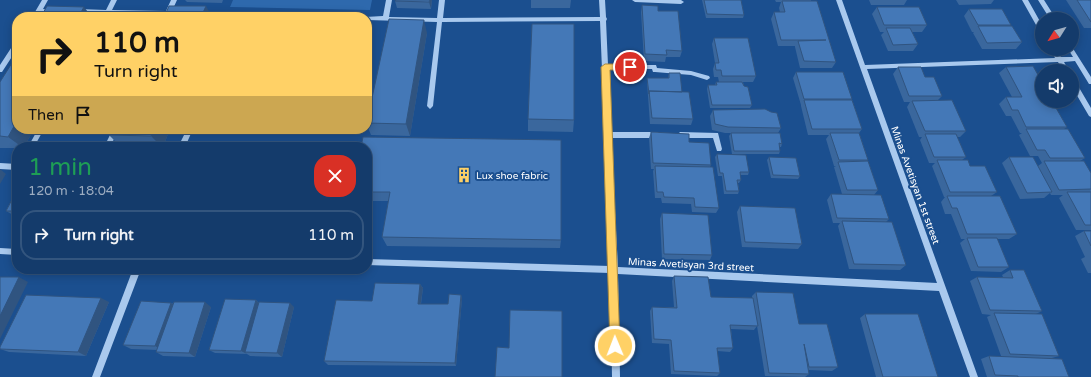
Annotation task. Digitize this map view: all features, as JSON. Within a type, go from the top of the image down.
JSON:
[{"type":"street","points":[[45,0],[39,11],[59,11]]},
{"type":"street","points":[[107,12],[114,0]]},
{"type":"street","points":[[168,12],[174,0]]},
{"type":"street","points":[[386,18],[389,0]]},
{"type":"street","points":[[430,106],[442,0]]},
{"type":"street","points":[[602,0],[614,270],[616,377]]},
{"type":"street","points":[[635,0],[681,2]]},
{"type":"street","name":"Minas Avetisyan 1st street","points":[[839,0],[974,377]]},
{"type":"street","points":[[1025,0],[1035,18]]},
{"type":"street","points":[[1041,0],[1049,12]]},
{"type":"street","points":[[73,11],[84,12]]},
{"type":"street","points":[[372,18],[439,20],[604,19]]},
{"type":"street","points":[[0,70],[12,52]]},
{"type":"street","points":[[1057,56],[1062,64]]},
{"type":"street","points":[[1075,56],[1091,82]]},
{"type":"street","points":[[863,67],[1077,59]]},
{"type":"street","points":[[605,67],[654,67],[655,70],[691,73],[707,78]]},
{"type":"street","points":[[1079,93],[1091,114]]},
{"type":"street","points":[[608,135],[662,135]]},
{"type":"street","points":[[670,135],[716,135],[719,150]]},
{"type":"street","points":[[0,166],[12,167]]},
{"type":"street","points":[[0,251],[12,252]]},
{"type":"street","name":"Minas Avetisyan 3rd street","points":[[372,262],[614,270],[941,287]]},
{"type":"street","points":[[96,377],[135,274]]},
{"type":"shaded area","points":[[233,0],[372,0],[370,10],[230,7]]},
{"type":"building","points":[[430,0],[429,2],[395,1]]},
{"type":"building","points":[[704,0],[741,0],[744,15],[707,14]]},
{"type":"building","points":[[1077,0],[1091,0],[1091,22]]},
{"type":"building","points":[[782,1],[817,1],[836,62],[804,61],[798,41],[826,40],[781,40],[774,12],[785,12]]},
{"type":"building","points":[[642,5],[658,6],[658,11],[678,11],[682,51],[666,50],[667,55],[645,54]]},
{"type":"building","points":[[47,6],[84,7],[81,12],[44,12]]},
{"type":"building","points":[[169,6],[206,6],[203,12],[166,12]]},
{"type":"building","points":[[877,7],[919,7],[927,25],[884,25]]},
{"type":"building","points":[[969,9],[1002,9],[1011,25],[978,25]]},
{"type":"building","points":[[389,19],[424,20],[406,124],[372,123],[372,98]]},
{"type":"building","points":[[532,24],[574,24],[574,120],[528,119]]},
{"type":"building","points":[[978,26],[1012,26],[1022,42],[987,43]]},
{"type":"building","points":[[886,28],[910,28],[918,44],[893,45]]},
{"type":"building","points":[[714,38],[748,38],[756,76],[722,76],[721,70],[716,70],[715,63],[719,63]]},
{"type":"building","points":[[12,63],[12,130],[8,137],[0,136],[0,82]]},
{"type":"building","points":[[1033,66],[1035,70],[1035,108],[1056,108],[1067,127],[1026,127],[1018,110],[1012,110],[1006,97],[1022,97],[1006,67]]},
{"type":"building","points":[[898,67],[921,67],[925,77],[934,77],[942,96],[909,96]]},
{"type":"building","points":[[796,72],[843,72],[852,99],[804,99]]},
{"type":"building","points":[[669,73],[680,73],[682,92],[649,91],[649,94],[647,78],[669,78]]},
{"type":"building","points":[[716,82],[742,82],[744,86],[748,87],[752,105],[712,105],[708,85],[717,85]]},
{"type":"building","points":[[649,91],[689,92],[693,119],[652,118]]},
{"type":"building","points":[[804,100],[852,100],[862,129],[812,129]]},
{"type":"building","points":[[952,100],[966,131],[925,131],[912,101]]},
{"type":"building","points":[[765,109],[777,113],[781,128],[728,127],[715,124],[713,110]]},
{"type":"building","points":[[1026,129],[1068,129],[1085,158],[1050,158],[1045,150],[1037,150]]},
{"type":"building","points":[[651,132],[689,134],[689,142],[709,143],[711,165],[653,163]]},
{"type":"building","points":[[731,133],[780,133],[782,144],[779,143],[780,151],[734,151]]},
{"type":"building","points":[[830,133],[859,133],[868,160],[839,160]]},
{"type":"building","points":[[110,134],[152,134],[151,136]]},
{"type":"building","points":[[925,134],[956,134],[966,157],[934,157]]},
{"type":"building","name":"Lux shoe fabric","points":[[363,137],[561,140],[561,240],[382,237],[390,192],[372,192],[372,142],[362,142]]},
{"type":"building","points":[[717,154],[746,155],[749,172],[740,172],[741,180],[737,180],[739,191],[726,191],[723,173],[720,173]]},
{"type":"building","points":[[769,157],[796,158],[800,176],[773,175]]},
{"type":"building","points":[[1009,157],[1033,157],[1052,192],[1027,193]]},
{"type":"building","points":[[937,160],[968,160],[970,166],[985,166],[997,192],[950,192]]},
{"type":"building","points":[[868,161],[878,190],[847,190],[838,162]]},
{"type":"building","points":[[1044,161],[1084,161],[1091,173],[1091,189],[1059,190]]},
{"type":"building","points":[[655,166],[713,167],[719,208],[695,207],[694,198],[664,197],[663,192],[657,192]]},
{"type":"building","points":[[1067,192],[1091,192],[1091,225],[1085,225]]},
{"type":"building","points":[[831,194],[881,195],[889,219],[837,218]]},
{"type":"building","points":[[947,196],[1000,196],[1017,234],[967,234],[957,208],[952,208]]},
{"type":"building","points":[[12,200],[12,211],[6,211]]},
{"type":"building","points":[[740,206],[795,208],[802,244],[745,242]]},
{"type":"building","points":[[662,213],[708,215],[712,255],[664,254]]},
{"type":"building","points":[[842,221],[892,222],[906,265],[854,264]]},
{"type":"building","points":[[1084,231],[1091,231],[1091,246]]},
{"type":"building","points":[[967,238],[997,238],[1009,267],[978,267]]},
{"type":"building","points":[[1010,270],[1024,270],[1042,311],[990,310],[977,277],[1013,278]]},
{"type":"building","points":[[674,276],[708,277],[711,297],[753,298],[758,326],[730,325],[733,348],[717,348],[720,373],[674,371],[671,340],[654,339],[652,307],[677,308]]},
{"type":"building","points":[[0,277],[19,277],[0,316]]},
{"type":"building","points":[[375,283],[420,284],[418,304],[448,304],[449,294],[461,295],[455,363],[324,361],[336,300],[372,301]]},
{"type":"building","points":[[756,292],[793,293],[799,324],[827,324],[838,367],[809,367],[804,344],[809,374],[769,373]]},
{"type":"building","points":[[26,295],[101,298],[78,352],[0,349]]},
{"type":"building","points":[[225,299],[256,300],[241,351],[209,350]]},
{"type":"building","points":[[141,301],[171,303],[155,346],[123,345]]},
{"type":"building","points":[[174,302],[205,302],[189,353],[156,352]]},
{"type":"building","points":[[259,302],[290,303],[277,353],[245,352]]},
{"type":"building","points":[[510,310],[562,311],[562,377],[495,377],[497,347],[509,348]]},
{"type":"building","points":[[994,313],[1042,314],[1059,356],[1010,354]]},
{"type":"building","points":[[865,314],[918,314],[938,377],[883,377]]},
{"type":"building","points":[[989,356],[1062,359],[1069,377],[1018,377],[995,375]]},
{"type":"place","name":"Lux shoe fabric","points":[[464,175]]},
{"type":"route","points":[[615,346],[614,270],[605,67],[630,67]]}]
